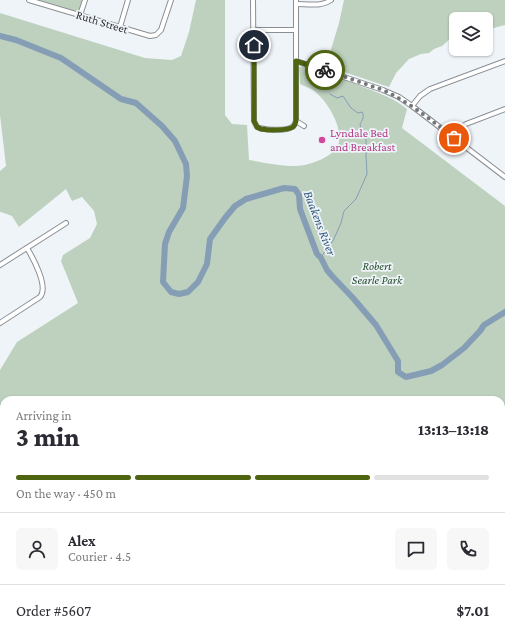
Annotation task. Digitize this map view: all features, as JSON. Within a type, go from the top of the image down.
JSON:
[{"type":"street","name":"Ruth Street","points":[[29,0],[152,36],[158,34],[162,30],[171,0]]},
{"type":"street","points":[[80,15],[85,0]]},
{"type":"street","points":[[120,27],[128,0]]},
{"type":"street","points":[[253,0],[254,119],[255,124],[264,130],[286,129],[293,126],[296,121],[296,2],[324,4],[331,0]]},
{"type":"street","points":[[254,30],[296,30]]},
{"type":"street","points":[[296,61],[383,90],[399,97],[505,177]]},
{"type":"street","points":[[412,106],[420,96],[430,90],[505,62]]},
{"type":"street","points":[[454,138],[457,131],[466,124],[505,109]]},
{"type":"street","points":[[296,121],[304,126]]},
{"type":"street","points":[[0,265],[66,223]]},
{"type":"street","points":[[0,323],[40,297],[42,294],[43,289],[36,264],[27,248]]},
{"type":"green space","points":[[36,0],[83,0],[81,9],[77,12]]},
{"type":"green space","name":"Robert Searle Park","points":[[196,0],[225,0],[225,115],[232,124],[247,125],[249,160],[277,165],[299,166],[321,159],[335,150],[339,143],[338,126],[329,108],[317,93],[300,84],[299,67],[304,66],[349,81],[381,94],[402,105],[407,109],[402,128],[505,206],[505,396],[0,396],[0,370],[17,342],[78,303],[61,261],[63,255],[90,238],[97,224],[94,211],[82,197],[72,201],[66,189],[19,227],[12,216],[0,212],[0,171],[6,166],[0,115],[0,13],[145,58],[172,60],[181,56],[189,32]]},
{"type":"green space","points":[[344,0],[505,0],[505,25],[493,28],[493,12],[449,12],[449,40],[442,46],[429,53],[421,54],[409,59],[396,73],[389,87],[326,66],[339,23]]},
{"type":"waterway","name":"Baakens River","points":[[0,36],[16,40],[61,58],[121,99],[136,103],[162,126],[175,141],[186,164],[187,176],[183,208],[169,232],[165,244],[163,282],[171,292],[179,294],[188,292],[198,282],[207,264],[210,239],[235,206],[246,199],[284,188],[295,189],[299,195],[300,209],[317,254],[321,258],[327,270],[376,325],[398,361],[398,372],[406,377],[431,371],[442,365],[464,348],[484,325],[505,312]]},
{"type":"waterway","points":[[321,258],[333,241],[341,223],[344,211],[356,199],[367,174],[366,139],[362,133],[360,124],[363,114],[362,112],[358,113],[351,108],[343,96],[337,98],[330,94]]},
{"type":"way so far","points":[[325,70],[399,97],[454,138]]},
{"type":"place","name":"Lyndale Bed and Breakfast","points":[[322,140]]},
{"type":"route","points":[[254,45],[254,121],[257,127],[261,129],[286,129],[295,124],[296,61],[325,70]]}]
